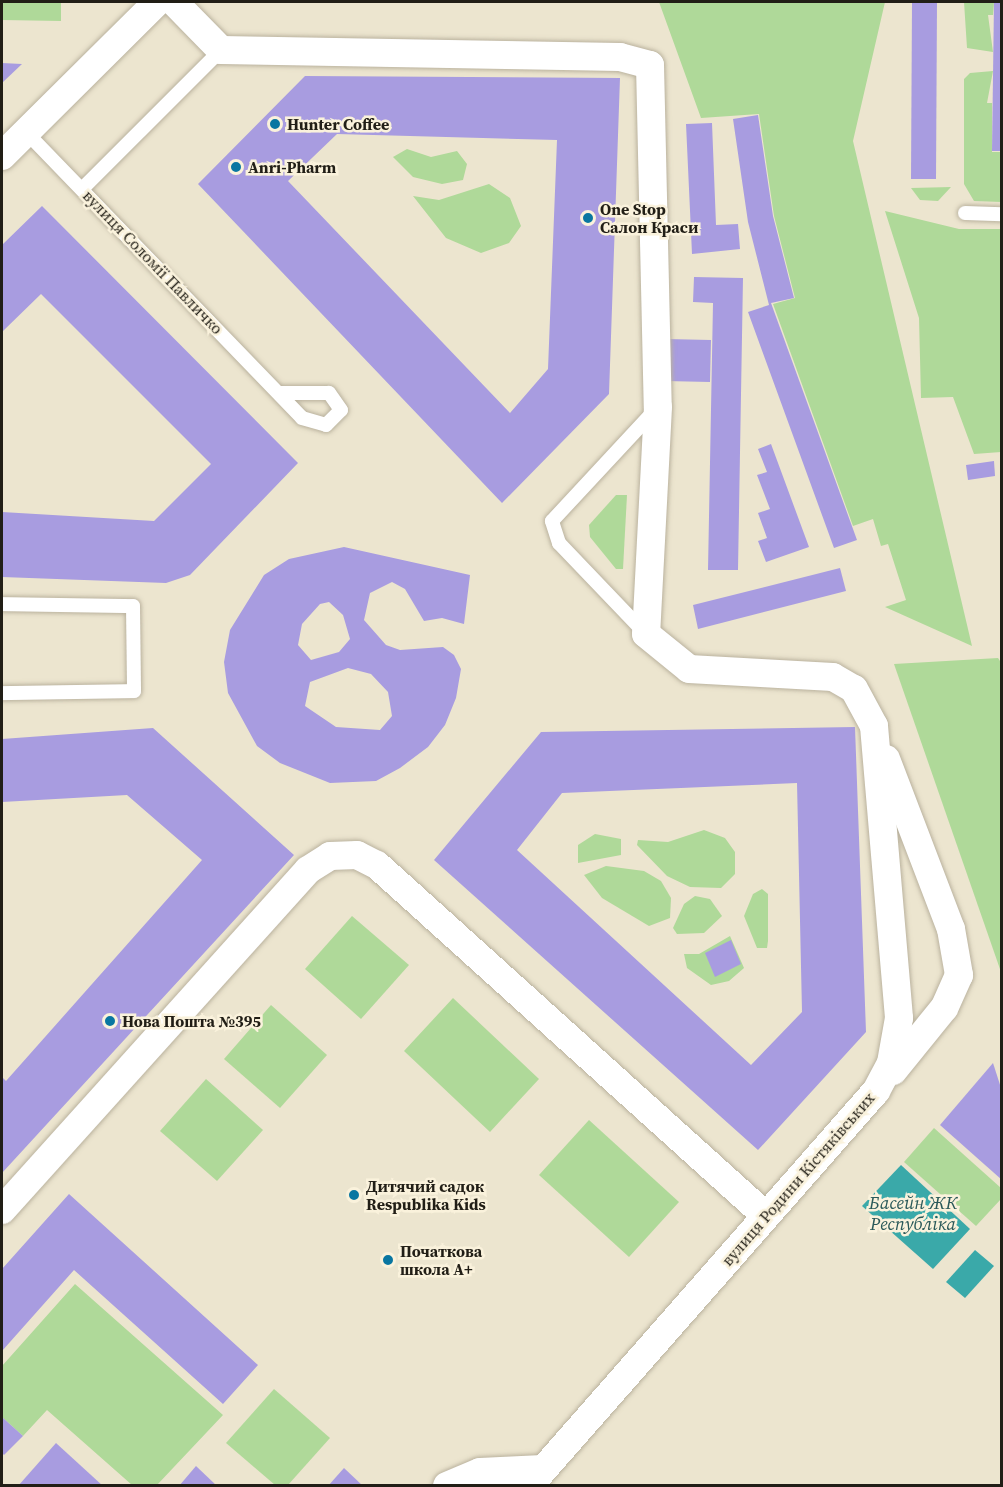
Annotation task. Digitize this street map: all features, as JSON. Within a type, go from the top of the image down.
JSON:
[{"type":"street","points":[[2,156],[157,2]]},
{"type":"street","points":[[174,2],[220,50],[620,57],[650,65],[658,407],[646,634]]},
{"type":"street","name":"вулиця Родини Кістяківських","points":[[447,1485],[480,1472],[536,1477],[876,1091],[891,1063],[899,1018],[874,726],[854,689],[819,674],[689,669],[646,634]]},
{"type":"street","points":[[874,726],[951,929],[958,975],[933,1024],[876,1091]]},
{"type":"street","points":[[2,1210],[308,870],[330,856],[357,855],[377,865],[766,1216]]},
{"type":"lane","points":[[82,189],[220,50]]},
{"type":"lane","name":"вулиця Соломії Павличко","points":[[26,132],[280,393]]},
{"type":"lane","points":[[965,213],[1002,214]]},
{"type":"lane","points":[[646,634],[559,543],[552,521],[658,407]]},
{"type":"lane","points":[[2,604],[133,606],[134,691],[2,693]]},
{"type":"green space","points":[[2,2],[61,2],[61,21],[2,20]]},
{"type":"green space","points":[[659,2],[885,2],[853,141],[972,646],[885,607],[906,600],[888,544],[881,546],[873,519],[853,526],[773,304],[795,298],[774,216],[759,114],[701,118]]},
{"type":"green space","points":[[964,2],[994,2],[993,15],[988,15],[993,52],[967,48]]},
{"type":"green space","points":[[993,71],[987,103],[992,103],[992,152],[1001,152],[1001,202],[974,201],[964,184],[964,79],[970,73]]},
{"type":"green space","points":[[407,149],[431,157],[457,151],[467,164],[463,180],[442,184],[413,177],[393,157]]},
{"type":"green space","points":[[489,184],[510,198],[521,226],[509,243],[481,253],[446,238],[413,196],[439,200]]},
{"type":"green space","points":[[951,187],[938,201],[920,200],[911,188]]},
{"type":"green space","points":[[885,211],[959,229],[1001,229],[1001,452],[974,454],[953,397],[921,398],[919,318]]},
{"type":"green space","points":[[616,495],[627,495],[623,569],[616,569],[590,537],[589,525]]},
{"type":"green space","points":[[998,658],[1002,664],[1001,972],[894,664]]},
{"type":"green space","points":[[704,830],[725,838],[735,852],[735,874],[721,888],[690,887],[667,876],[637,845],[638,840],[668,842]]},
{"type":"green space","points":[[595,834],[621,839],[621,855],[578,863],[578,845]]},
{"type":"green space","points":[[606,866],[644,871],[661,881],[671,898],[670,918],[649,926],[602,898],[584,875]]},
{"type":"green space","points":[[762,889],[768,894],[768,941],[767,948],[757,948],[744,916],[753,894]]},
{"type":"green space","points":[[695,896],[710,899],[722,916],[704,933],[677,934],[673,928],[684,904]]},
{"type":"green space","points":[[352,916],[409,965],[361,1019],[305,969]]},
{"type":"green space","points":[[730,936],[744,968],[729,981],[711,985],[687,968],[684,954],[699,954]]},
{"type":"green space","points":[[453,998],[539,1079],[490,1132],[404,1051]]},
{"type":"green space","points":[[271,1005],[327,1055],[280,1108],[224,1059]]},
{"type":"green space","points":[[206,1079],[263,1130],[217,1181],[160,1131]]},
{"type":"green space","points":[[589,1120],[679,1202],[629,1257],[539,1175]]},
{"type":"green space","points":[[934,1128],[1001,1188],[1001,1199],[976,1226],[904,1162]]},
{"type":"green space","points":[[75,1284],[223,1415],[157,1485],[132,1485],[47,1410],[23,1436],[2,1417],[2,1366]]},
{"type":"green space","points":[[274,1389],[330,1438],[288,1485],[275,1485],[226,1443]]},
{"type":"water","name":"Басейн ЖК Республіка","points":[[901,1165],[970,1229],[933,1269],[862,1206]]},
{"type":"water","points":[[975,1250],[994,1266],[965,1298],[946,1282]]},
{"type":"building","points":[[912,2],[937,2],[936,179],[911,179]]},
{"type":"building","points":[[994,2],[1002,2],[1002,151],[992,151]]},
{"type":"building","points":[[2,63],[22,64],[2,83]]},
{"type":"building","points":[[305,76],[620,78],[609,394],[502,503],[198,184]],"holes":[[[337,134],[557,140],[548,369],[510,413],[288,181]]]},
{"type":"building","points":[[758,115],[773,216],[794,298],[771,303],[857,540],[834,548],[748,312],[769,305],[748,222],[733,119]]},
{"type":"building","points":[[712,123],[716,225],[738,224],[740,249],[692,254],[686,124]]},
{"type":"building","points":[[42,206],[298,463],[190,575],[166,583],[2,577],[2,512],[154,521],[211,464],[41,294],[2,332],[2,245]]},
{"type":"building","points":[[694,277],[743,278],[738,570],[708,570],[713,303],[693,302]]},
{"type":"building","points":[[666,339],[711,340],[710,382],[665,381]]},
{"type":"building","points":[[771,444],[809,547],[766,562],[758,541],[767,538],[758,513],[770,509],[757,475],[767,472],[758,449]]},
{"type":"building","points":[[994,461],[995,476],[968,480],[966,465]]},
{"type":"building","points":[[344,547],[470,575],[464,624],[442,618],[424,621],[405,589],[392,582],[370,593],[364,620],[386,645],[400,650],[443,647],[454,655],[461,669],[456,698],[445,725],[428,747],[400,768],[376,781],[330,783],[280,763],[257,746],[228,693],[224,662],[230,630],[264,575],[289,559]],"holes":[[[329,602],[343,615],[350,639],[339,652],[311,660],[298,645],[302,624],[320,604]],[[348,668],[371,674],[388,692],[392,716],[380,730],[336,727],[305,706],[310,682]]]},
{"type":"building","points":[[840,568],[846,591],[698,629],[693,605]]},
{"type":"building","points":[[855,727],[866,1032],[758,1150],[434,860],[541,732]],"holes":[[[797,783],[802,1012],[751,1065],[517,850],[562,793]]]},
{"type":"building","points":[[153,728],[294,855],[2,1173],[2,1077],[6,1081],[202,860],[127,795],[2,802],[2,739]]},
{"type":"building","points":[[731,940],[741,964],[715,977],[705,953]]},
{"type":"building","points":[[993,1063],[1002,1091],[1002,1180],[940,1125]]},
{"type":"building","points":[[69,1194],[258,1365],[223,1404],[74,1270],[2,1351],[2,1269]]},
{"type":"building","points":[[2,1417],[23,1436],[4,1455],[2,1453]]},
{"type":"building","points":[[56,1443],[103,1486],[18,1486]]},
{"type":"building","points":[[196,1466],[217,1486],[179,1486]]},
{"type":"building","points":[[344,1468],[363,1486],[328,1486]]},
{"type":"place","name":"Hunter Coffee","points":[[275,124]]},
{"type":"place","name":"Anri-Pharm","points":[[236,167]]},
{"type":"place","name":"One Stop Салон Краси","points":[[588,218]]},
{"type":"place","name":"Нова Пошта №395","points":[[110,1021]]},
{"type":"place","name":"Дитячий садок Respublika Kids","points":[[354,1195]]},
{"type":"place","name":"Початкова школа А+","points":[[388,1260]]}]
